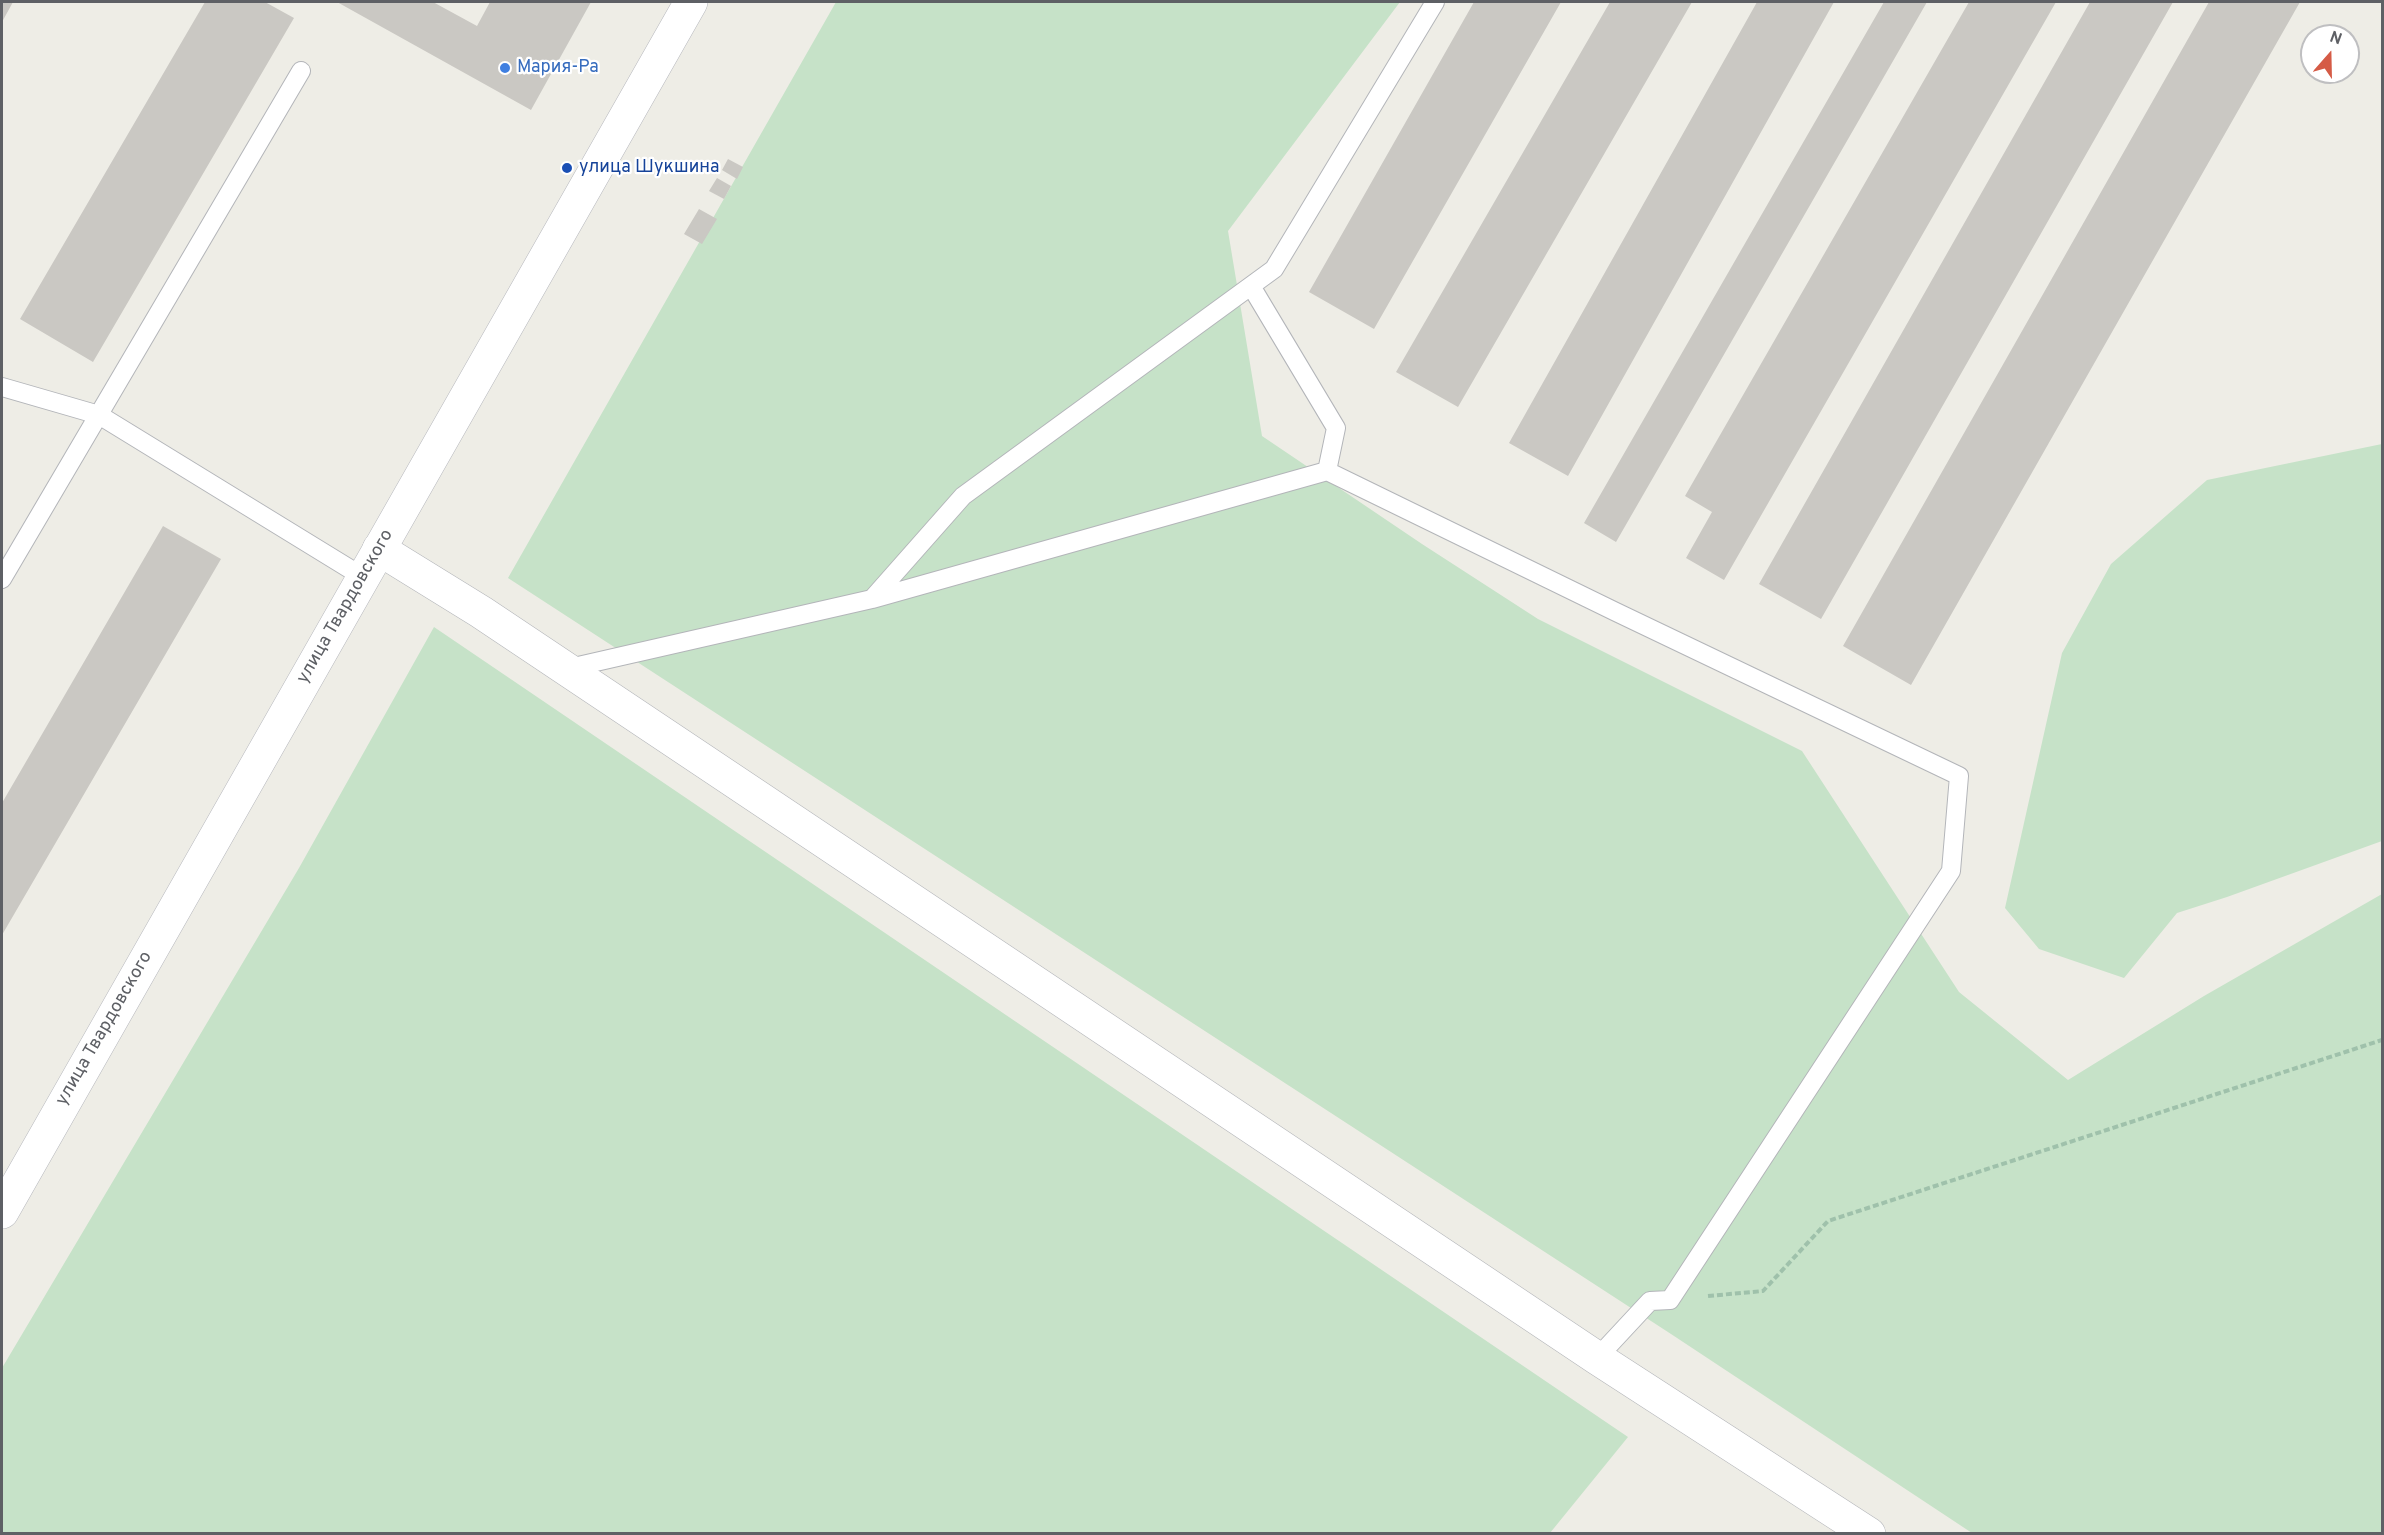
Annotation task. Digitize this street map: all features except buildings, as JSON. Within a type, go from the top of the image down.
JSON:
[{"type":"street","name":"улица Твардовского","points":[[2,1212],[690,2]]},
{"type":"street","points":[[379,549],[481,612],[1597,1358],[1869,1533]]},
{"type":"lane","points":[[872,599],[963,496],[1274,269],[1435,2]]},
{"type":"lane","points":[[2,579],[301,72]]},
{"type":"lane","points":[[1251,286],[1336,428],[1327,471]]},
{"type":"lane","points":[[2,387],[99,415],[363,577]]},
{"type":"lane","points":[[565,669],[872,599],[1327,471],[1959,776],[1951,871],[1670,1300],[1650,1301],[1597,1358]]},
{"type":"path","points":[[1670,1300],[1763,1291],[1828,1221],[2382,1040]]},
{"type":"green space","points":[[836,2],[1400,2],[1228,231],[1262,436],[1538,619],[1802,751],[1959,992],[2068,1080],[2204,996],[2382,894],[2382,1533],[1972,1533],[1671,1334],[508,578]]},
{"type":"green space","points":[[2382,444],[2382,841],[2177,913],[2124,978],[2039,949],[2005,908],[2062,653],[2111,564],[2207,480]]},
{"type":"green space","points":[[434,627],[1628,1437],[1550,1533],[2,1533],[2,1368],[299,868]]},
{"type":"place","name":"Мария-Ра","points":[[505,68]]},
{"type":"place","name":"улица Шукшина","points":[[567,168]]}]
